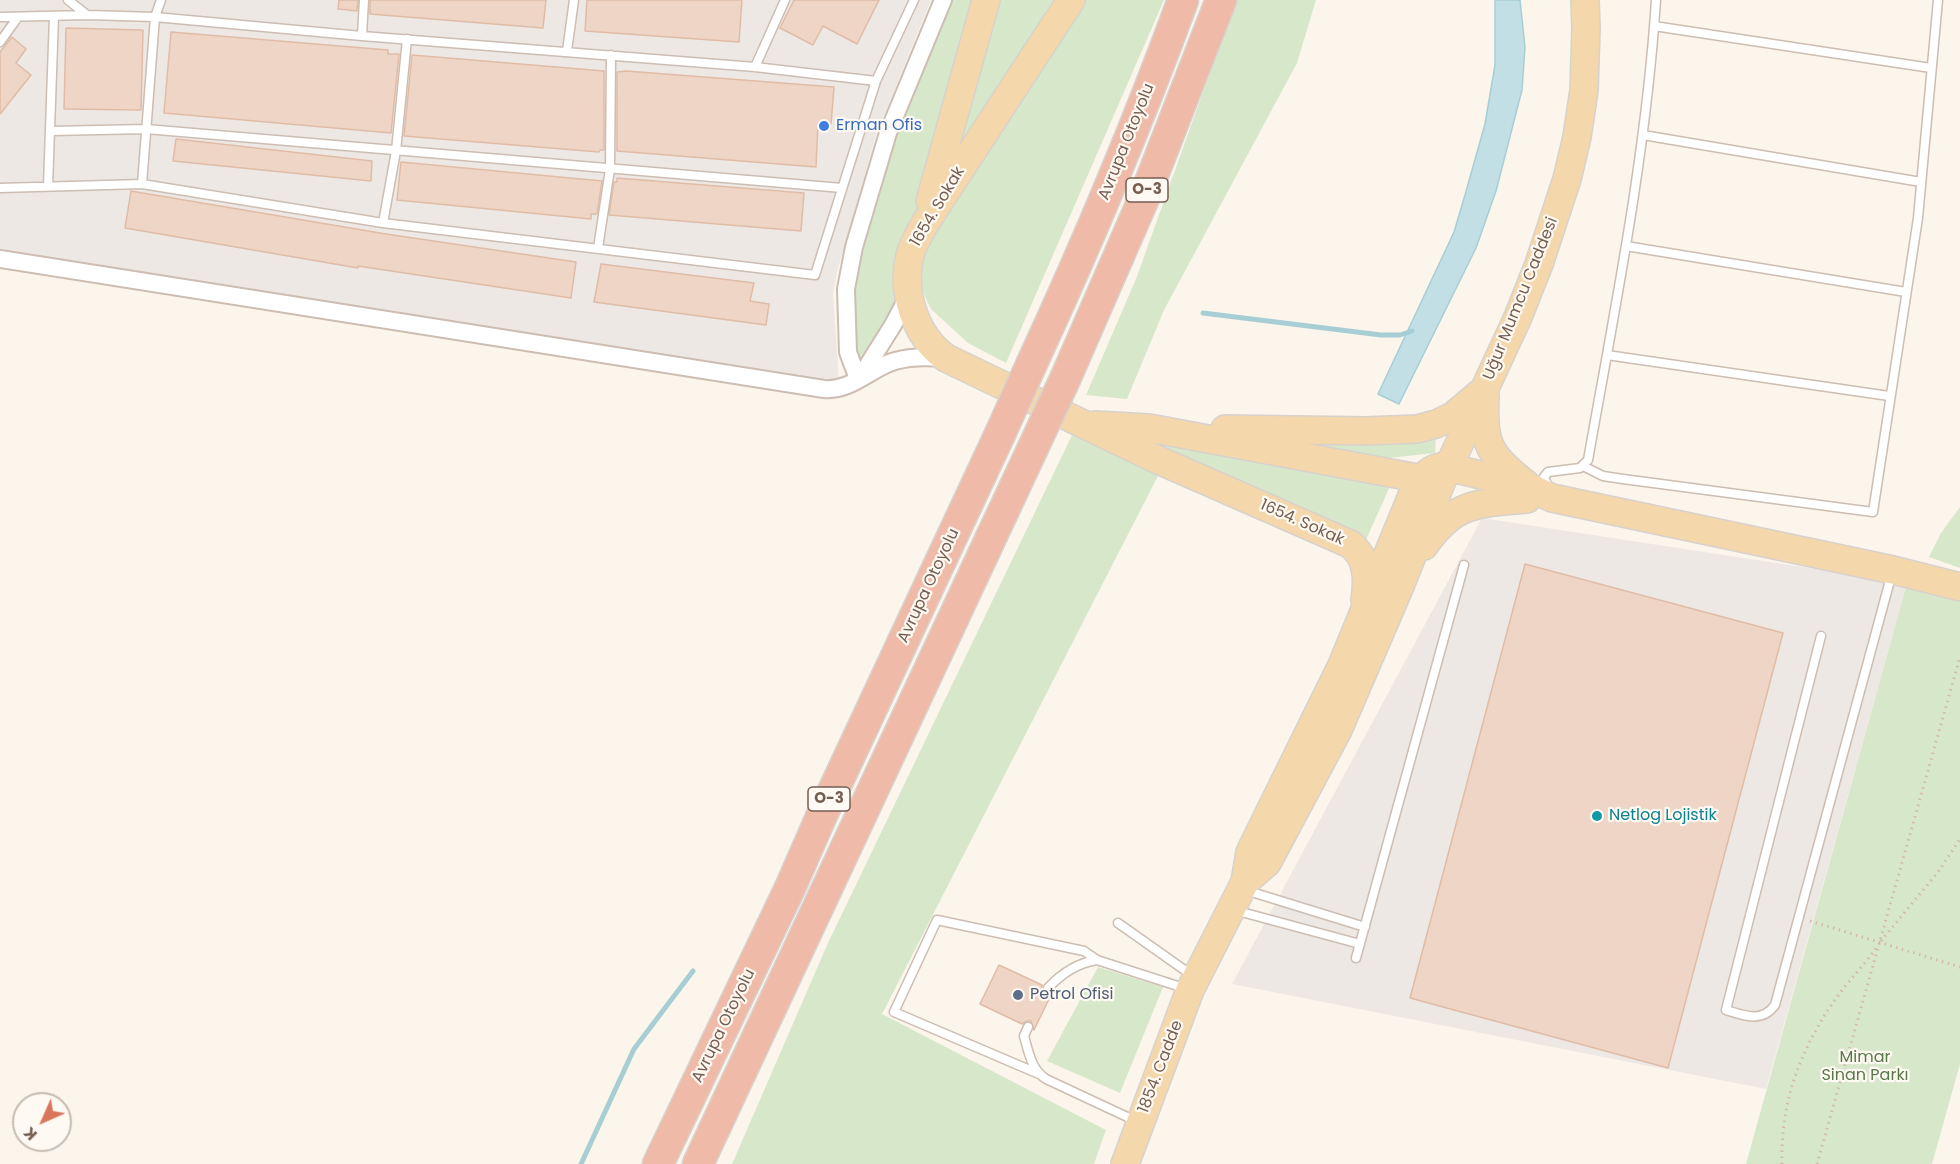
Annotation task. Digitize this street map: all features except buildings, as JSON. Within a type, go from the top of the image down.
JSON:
[{"type":"highway","name":"Avrupa Otoyolu","points":[[658,1164],[790,888],[1000,434],[1105,198],[1183,0]]},
{"type":"highway","name":"O-3","points":[[698,1164],[1066,377],[1144,198],[1221,0]]},
{"type":"main road","points":[[924,225],[986,0]]},
{"type":"main road","name":"1654. Sokak","points":[[1071,0],[924,225],[910,255],[908,271],[909,294],[915,319],[921,331],[946,358],[1169,465],[1350,544],[1362,556],[1366,569],[1366,592],[1360,622]]},
{"type":"main road","name":"Uğur Mumcu Caddesi","points":[[1437,476],[1486,389],[1539,264],[1567,179],[1577,137],[1584,90],[1585,0]]},
{"type":"main road","points":[[1149,428],[1366,431],[1417,429],[1453,416],[1486,389]]},
{"type":"main road","points":[[1486,389],[1485,433],[1491,450],[1508,470],[1536,494]]},
{"type":"main road","name":"1654. Sokak","points":[[1078,422],[1149,428],[1536,494],[1893,570],[1960,587]]},
{"type":"main road","points":[[1239,893],[1267,863],[1321,764],[1354,696],[1404,574],[1437,476]]},
{"type":"main road","points":[[1239,893],[1250,852],[1342,665],[1414,493],[1437,476]]},
{"type":"main road","points":[[1404,574],[1435,530],[1456,512],[1474,505],[1536,494]]},
{"type":"main road","name":"1854. Cadde","points":[[1125,1164],[1195,980],[1239,893]]},
{"type":"street","points":[[858,379],[848,352],[846,299],[854,247],[888,133],[943,0]]},
{"type":"street","points":[[0,260],[824,389],[841,388],[880,367],[901,359],[946,358]]},
{"type":"street","points":[[858,379],[893,325],[909,294]]},
{"type":"lane","points":[[68,0],[88,15]]},
{"type":"lane","points":[[142,184],[155,16],[161,0]]},
{"type":"lane","points":[[362,36],[364,0]]},
{"type":"lane","points":[[567,51],[574,0]]},
{"type":"lane","points":[[755,67],[785,0]]},
{"type":"lane","points":[[0,188],[142,184],[383,223],[815,275],[876,81],[914,0]]},
{"type":"lane","points":[[1583,466],[1588,460],[1626,246],[1642,135],[1656,0]]},
{"type":"lane","points":[[1536,494],[1549,471],[1583,466],[1603,476],[1873,513],[1921,182],[1938,0]]},
{"type":"lane","points":[[48,186],[54,16]]},
{"type":"lane","points":[[0,17],[155,16],[362,36],[755,67],[876,81]]},
{"type":"lane","points":[[0,42],[18,17]]},
{"type":"lane","points":[[1654,26],[1931,68]]},
{"type":"lane","points":[[383,223],[396,151],[407,39]]},
{"type":"lane","points":[[598,248],[610,169],[611,55]]},
{"type":"lane","points":[[51,131],[146,129],[842,188]]},
{"type":"lane","points":[[1642,135],[1921,182]]},
{"type":"lane","points":[[1626,246],[1906,292]]},
{"type":"lane","points":[[1607,355],[1889,396]]},
{"type":"lane","points":[[1356,958],[1464,565]]},
{"type":"lane","points":[[1821,636],[1726,1010],[1754,1017],[1762,1016],[1772,1010],[1775,1005],[1893,570]]},
{"type":"lane","points":[[1239,893],[1365,927]]},
{"type":"lane","points":[[1239,893],[1360,944]]},
{"type":"lane","points":[[1096,960],[1084,951],[937,920],[894,1012],[1039,1074],[1140,1123]]},
{"type":"lane","points":[[1118,923],[1195,980]]},
{"type":"lane","points":[[1048,988],[1059,975],[1096,960],[1195,980]]},
{"type":"lane","points":[[1028,1027],[1024,1036],[1033,1067],[1039,1074]]},
{"type":"path","points":[[1817,1164],[1960,657]]},
{"type":"path","points":[[1782,1164],[1785,1112],[1791,1086],[1806,1048],[1824,1016],[1938,872],[1960,839]]},
{"type":"path","points":[[1799,918],[1960,967]]},
{"type":"shaded area","points":[[0,0],[931,0],[876,135],[837,272],[833,294],[840,397],[0,266]]},
{"type":"shaded area","points":[[1482,518],[1907,583],[1766,1089],[1232,984]]},
{"type":"green space","points":[[943,0],[986,0],[909,285],[858,379],[846,289],[854,247]]},
{"type":"green space","points":[[999,0],[1053,0],[965,140],[962,140],[964,118]]},
{"type":"green space","points":[[1085,0],[1164,0],[1006,363],[968,343],[931,309],[917,279],[918,257],[982,148]]},
{"type":"green space","points":[[1236,0],[1316,0],[1297,63],[1164,310],[1127,399],[1086,395],[1136,279]]},
{"type":"green space","points":[[1073,433],[1160,472],[882,1014],[1106,1130],[1094,1164],[732,1164],[828,943]]},
{"type":"green space","points":[[1436,435],[1435,453],[1379,459],[1262,437]]},
{"type":"green space","points":[[1161,443],[1391,484],[1365,542],[1355,533],[1330,519],[1248,489],[1161,447]]},
{"type":"green space","points":[[1960,507],[1960,568],[1929,557],[1941,533]]},
{"type":"green space","name":"Mimar Sinan Parkı","points":[[1907,583],[1960,600],[1960,1064],[1932,1164],[1746,1164]]},
{"type":"green space","points":[[1098,967],[1163,987],[1120,1093],[1047,1061]]},
{"type":"water","points":[[1495,0],[1520,0],[1525,47],[1522,90],[1496,191],[1476,248],[1399,404],[1378,394],[1454,232],[1465,195],[1485,124],[1495,65]]},
{"type":"waterway","points":[[1203,313],[1381,335],[1400,335],[1412,331]]},
{"type":"waterway","points":[[581,1164],[634,1049],[693,971]]},
{"type":"place","name":"Erman Ofis","points":[[824,126]]},
{"type":"place","name":"Netlog Lojistik","points":[[1597,816]]},
{"type":"place","name":"Petrol Ofisi","points":[[1018,995]]}]
